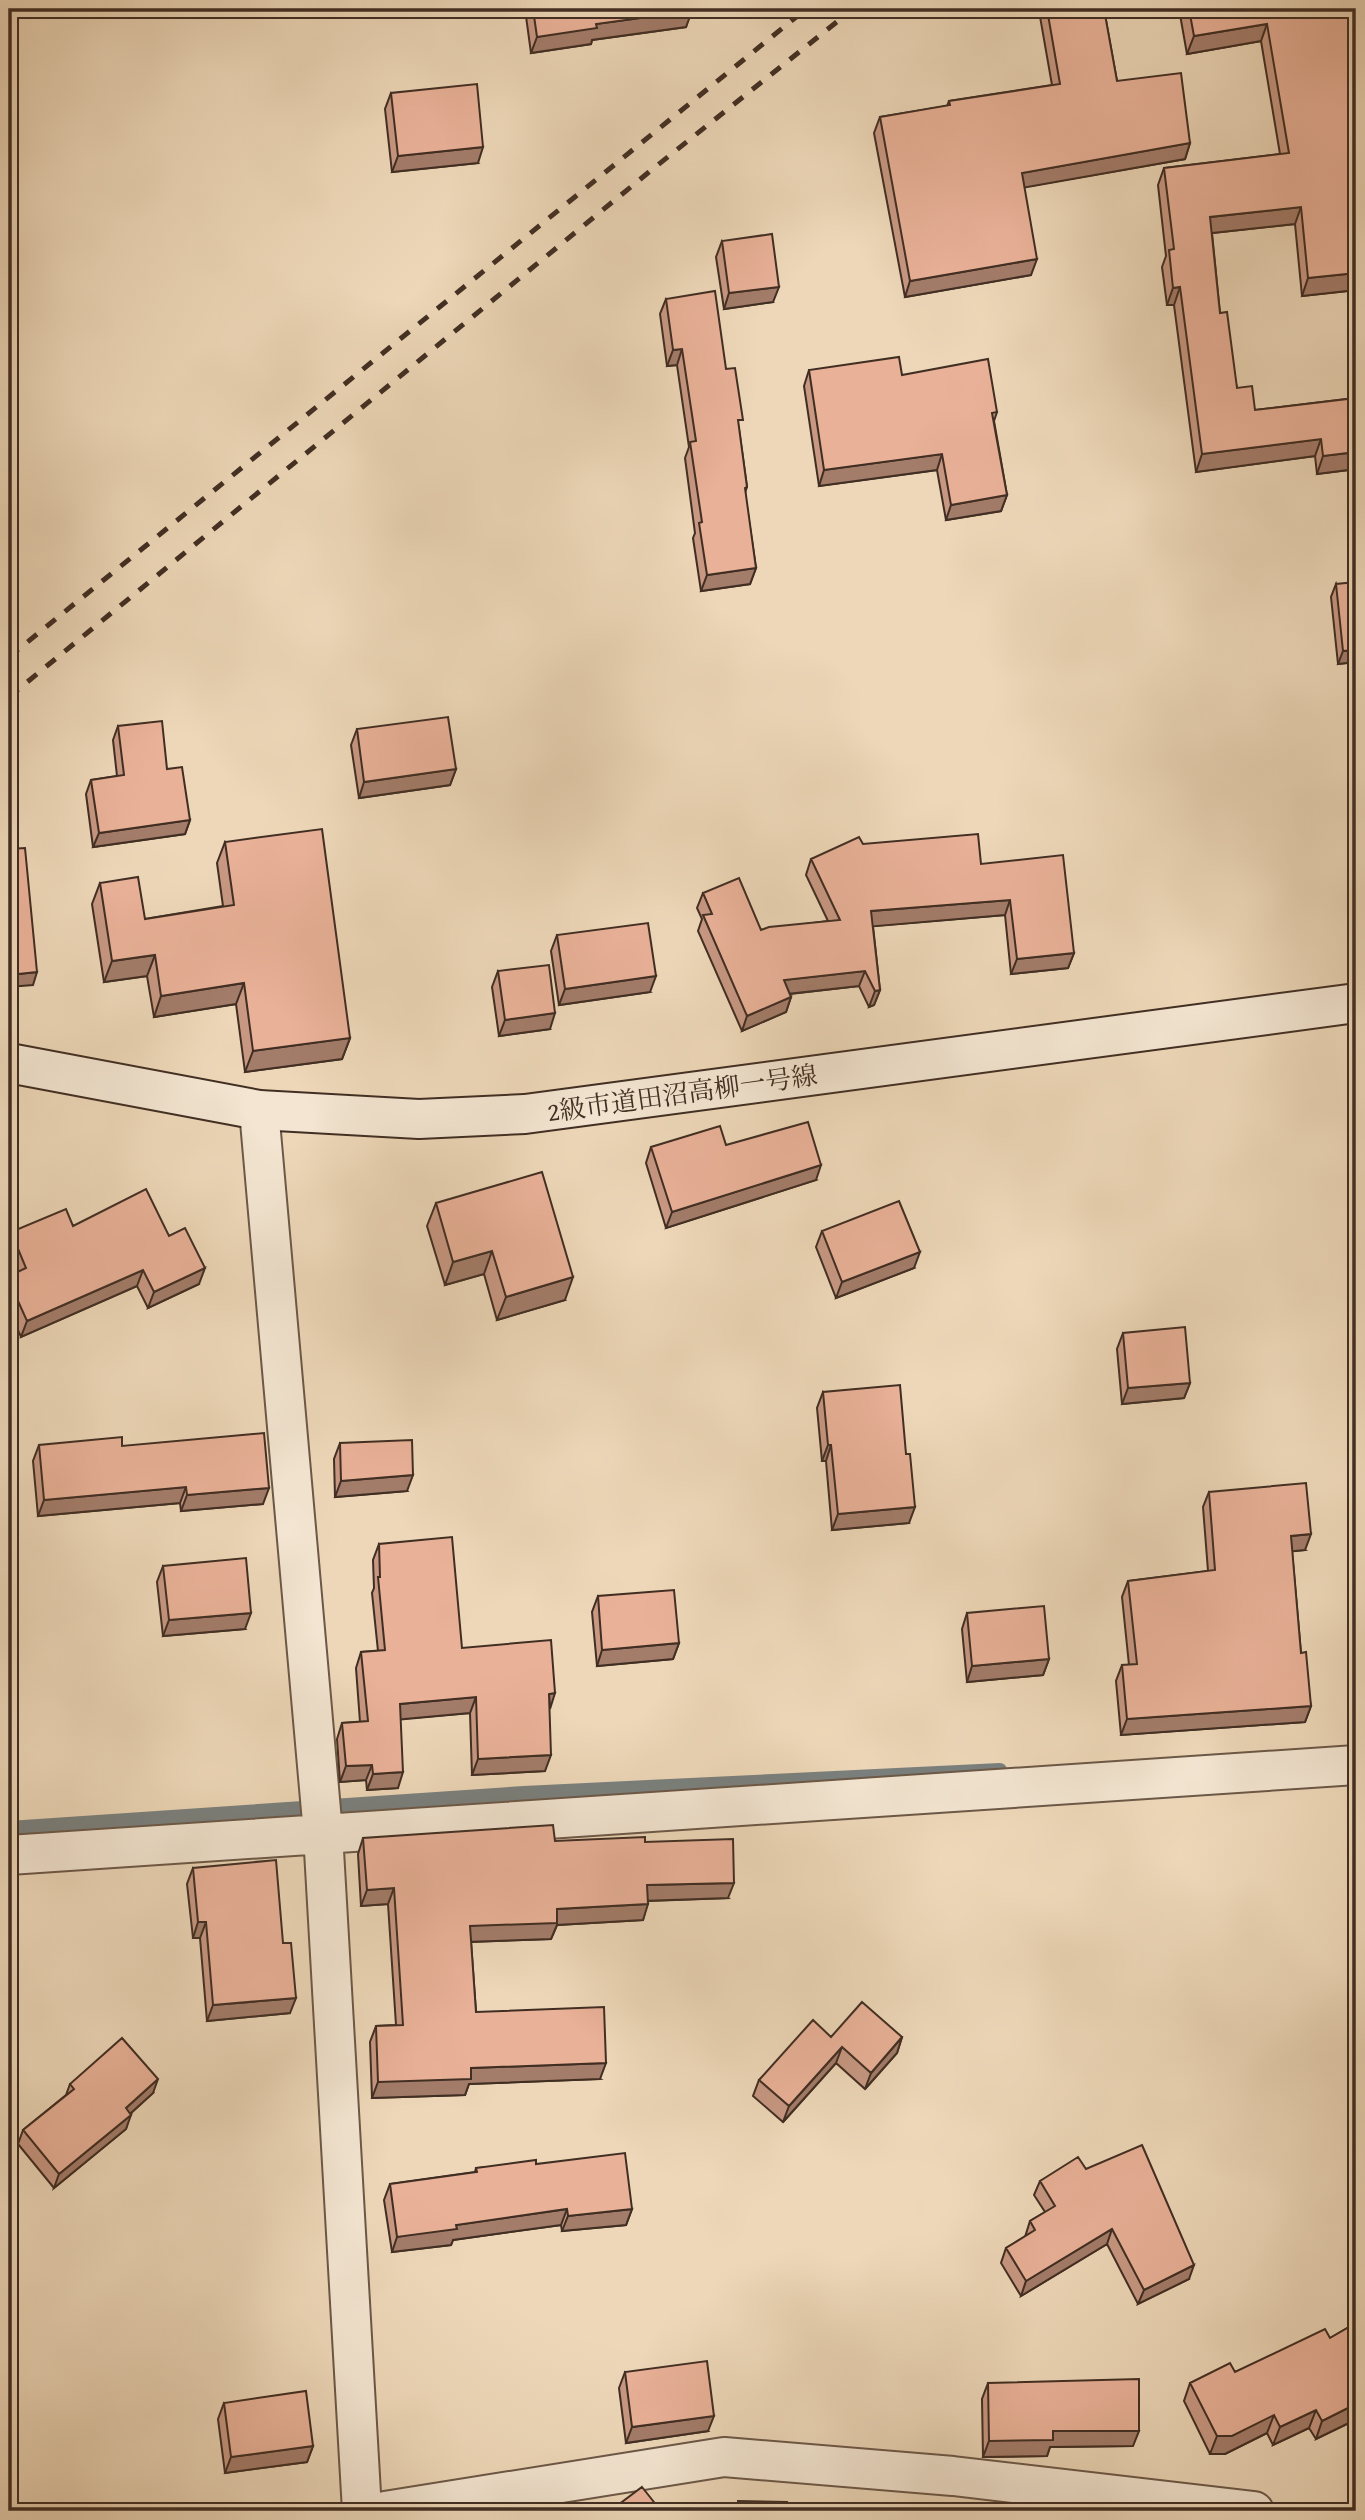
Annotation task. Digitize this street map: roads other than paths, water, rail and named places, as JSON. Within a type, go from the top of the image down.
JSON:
[{"type":"street","name":"2級市道田沼高柳一号線","points":[[9,1063],[259,1110],[419,1119],[525,1114],[1356,1003]]},
{"type":"street","points":[[259,1110],[323,1833],[362,2511]]},
{"type":"street","points":[[9,1855],[1356,1765]]},
{"type":"street","points":[[385,2511],[724,2457],[953,2476],[1254,2511]]},
{"type":"waterway","points":[[9,1828],[524,1793],[1000,1770]]},
{"type":"railway","points":[[9,657],[806,9]]},
{"type":"railway","points":[[9,697],[649,172],[853,9]]}]
